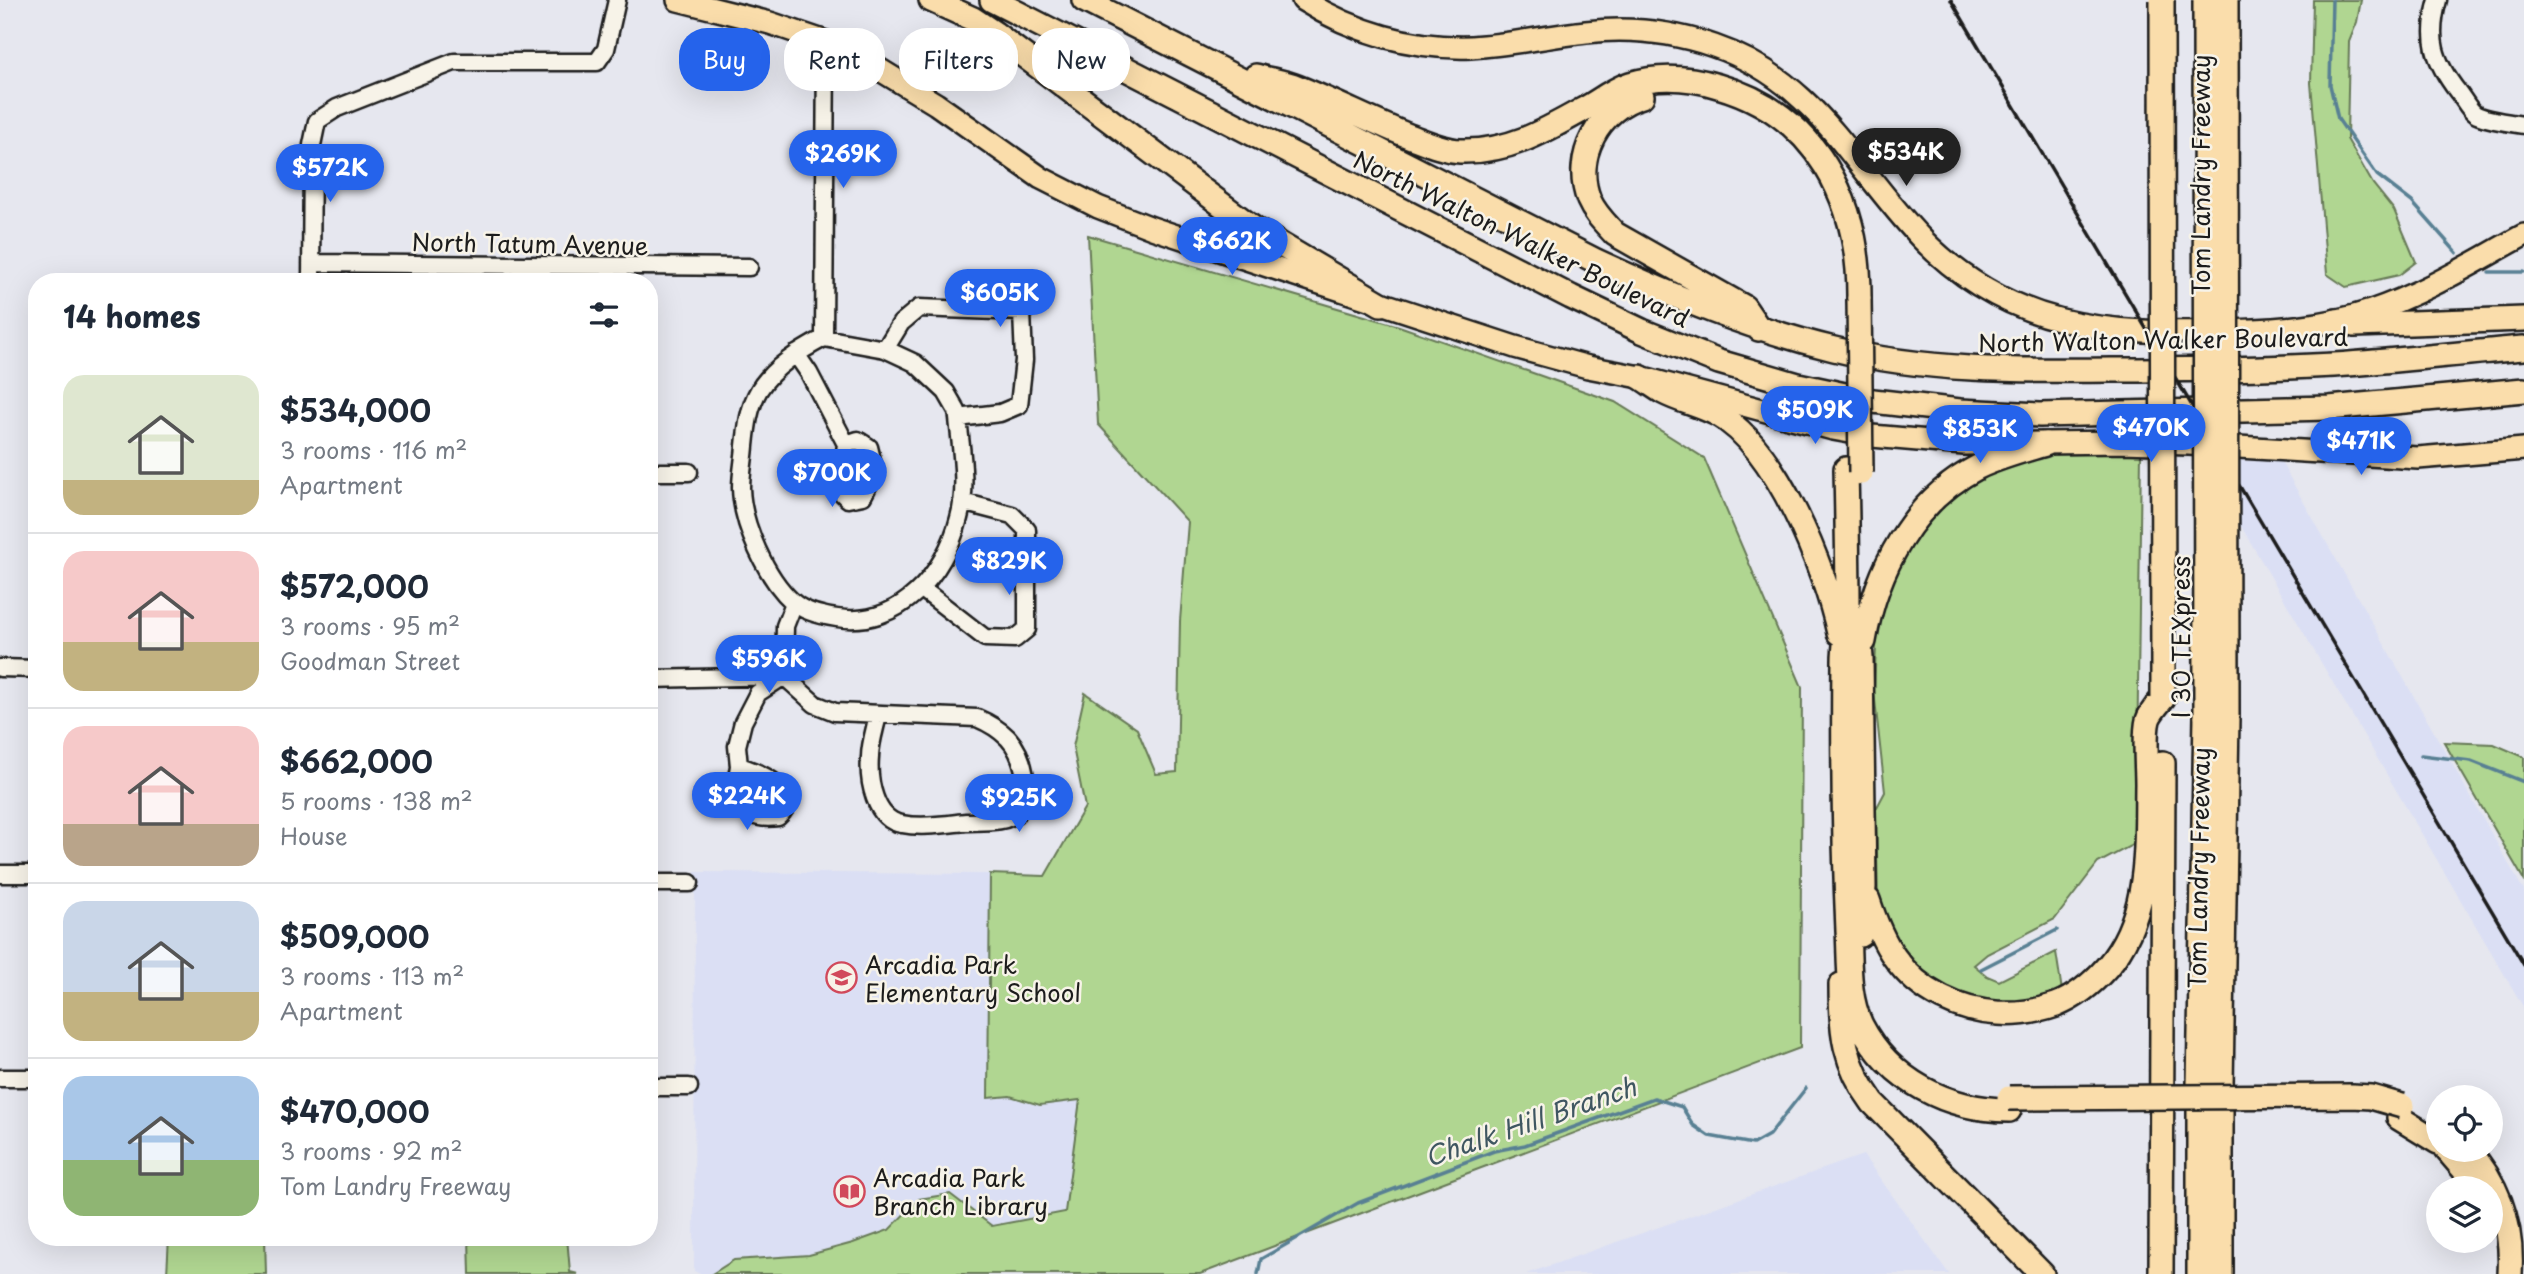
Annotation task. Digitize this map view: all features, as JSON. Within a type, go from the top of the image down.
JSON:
[{"type":"highway","points":[[931,0],[973,19],[994,33],[1254,229],[1381,304]]},
{"type":"highway","name":"North Walton Walker Boulevard","points":[[992,0],[1642,331],[1719,362],[1798,385],[1874,401],[1960,411],[2040,415],[2329,408],[2524,390]]},
{"type":"highway","name":"North Walton Walker Boulevard","points":[[1084,0],[1662,292],[1759,329],[1836,350],[1908,362],[1995,370],[2133,370],[2335,365],[2524,348]]},
{"type":"highway","name":"Tom Landry Freeway","points":[[2161,1274],[2158,711],[2162,0]]},
{"type":"highway","name":"I 30 TEXpress","points":[[2199,1274],[2199,1085],[2217,716],[2205,0]]},
{"type":"highway","name":"Tom Landry Freeway","points":[[2221,1274],[2217,716],[2226,0]]},
{"type":"highway","points":[[1217,66],[1295,86],[1378,124],[1457,151],[1483,151],[1509,146],[1536,136],[1626,85],[1654,77],[1682,78],[1731,89],[1782,117],[1803,137],[1826,167],[1848,211],[1855,239],[1859,269],[1852,297]]},
{"type":"highway","points":[[1759,329],[1744,307],[1637,248],[1615,234],[1598,216],[1589,199],[1584,178],[1585,159],[1595,130],[1619,105],[1638,97],[1676,93],[1729,104],[1756,118],[1780,135],[1818,180],[1831,206],[1840,234],[1852,297],[1854,471],[1848,616],[1852,657],[1854,887],[1851,991],[1860,1022],[1872,1043],[1900,1073],[1937,1096],[1973,1108],[2009,1104],[2352,1110],[2426,1116]]},
{"type":"highway","points":[[2336,321],[2355,325],[2524,319]]},
{"type":"highway","points":[[1640,377],[1663,392],[1718,414],[1744,436],[1766,462],[1819,566],[1852,657]]},
{"type":"highway","points":[[1852,657],[1874,596],[1903,536],[1920,513],[1934,498],[1979,467],[2045,444]]},
{"type":"highway","points":[[1854,887],[1893,957],[1912,978],[1953,1004],[1977,1012],[2000,1014],[2044,1009],[2065,1001],[2098,978],[2125,942],[2134,920],[2142,894],[2145,868],[2158,711]]},
{"type":"highway","points":[[1854,887],[1841,932],[1841,1023],[1851,1068],[1873,1103],[2042,1274]]},
{"type":"highway","points":[[2221,1085],[2234,1126],[2236,1274]]},
{"type":"highway","points":[[2401,1112],[2426,1132]]},
{"type":"highway","points":[[2459,1162],[2470,1176]]},
{"type":"highway","points":[[2477,1162],[2501,1200],[2511,1242],[2510,1274]]},
{"type":"highway","points":[[2496,1253],[2496,1274]]},
{"type":"main road","points":[[678,0],[784,28]]},
{"type":"main road","name":"North Walton Walker Boulevard","points":[[1303,0],[1344,22],[1369,31],[1396,40],[1435,46],[1473,47],[1588,32],[1642,30],[1679,36],[1751,61],[1811,106],[1922,238],[1949,263],[1981,286],[2014,304],[2050,318],[2088,327],[2166,332],[2298,328],[2336,321],[2408,297],[2524,235]]},
{"type":"main road","points":[[885,72],[1041,178],[1098,207],[1152,228],[1514,347],[1588,367],[1640,377],[1833,429],[1872,436],[1964,444],[2176,444],[2418,458],[2524,449]]},
{"type":"street","points":[[311,273],[312,145],[317,121],[337,108],[454,62],[597,62],[606,48],[617,0]]},
{"type":"street","points":[[2438,0],[2433,19],[2432,42],[2438,62],[2447,77],[2475,114],[2524,125]]},
{"type":"street","points":[[824,338],[825,91]]},
{"type":"street","name":"North Tatum Avenue","points":[[311,263],[749,267]]},
{"type":"street","points":[[885,349],[901,323],[919,308],[1021,312],[1024,360],[1019,405],[1000,413],[958,418]]},
{"type":"street","points":[[824,338],[885,349],[915,363],[946,392],[958,418],[963,485],[955,535],[922,589],[899,607],[854,621],[823,617],[794,603],[774,579],[751,535],[741,489],[747,425],[751,406],[760,388],[796,354],[824,338]]},
{"type":"street","points":[[796,354],[809,373],[846,444]]},
{"type":"street","points":[[658,472],[689,472]]},
{"type":"street","points":[[922,589],[985,638],[1015,639],[1027,629],[1027,530],[1012,515],[962,502]]},
{"type":"street","points":[[784,676],[785,626],[794,603]]},
{"type":"street","points":[[0,668],[28,669]]},
{"type":"street","points":[[739,766],[737,746],[743,722],[758,692],[784,676]]},
{"type":"street","points":[[658,679],[784,676],[815,704],[835,712],[977,718],[993,725],[1008,738],[1021,759],[1026,793],[1020,811],[1014,816],[1002,819],[944,824],[900,824],[888,819],[873,793],[870,774],[870,756],[878,715]]},
{"type":"street","points":[[0,874],[28,874]]},
{"type":"street","points":[[658,883],[690,883]]},
{"type":"street","points":[[0,1078],[28,1078]]},
{"type":"street","points":[[658,1087],[688,1087]]},
{"type":"shaded area","points":[[2201,458],[2281,462],[2524,891],[2524,1008]]},
{"type":"shaded area","name":"Arcadia Park Elementary School","points":[[695,872],[990,874],[988,1098],[1010,1096],[1040,1105],[1080,1100],[1065,1213],[992,1226],[950,1194],[919,1199],[889,1230],[853,1243],[809,1255],[735,1260],[712,1274],[694,1271]]},
{"type":"shaded area","points":[[1863,1155],[1949,1274],[1526,1274]]},
{"type":"green space","points":[[2313,0],[2361,0],[2357,22],[2349,42],[2347,139],[2373,184],[2394,210],[2416,262],[2399,275],[2346,287],[2327,274],[2311,83]]},
{"type":"green space","points":[[1088,235],[1399,326],[1615,402],[1704,458],[1802,687],[1800,1048],[1200,1274],[712,1274],[734,1260],[809,1255],[889,1230],[919,1199],[950,1194],[992,1226],[1065,1212],[1080,1100],[1040,1105],[1010,1096],[988,1098],[990,874],[1045,876],[1085,807],[1073,747],[1085,693],[1137,729],[1156,774],[1177,772],[1180,621],[1188,522],[1098,424]]},
{"type":"green space","points":[[2065,452],[2141,452],[2136,843],[2098,863],[2055,919],[1987,954],[1974,965],[1987,976],[1999,981],[2056,952],[2062,991],[2017,1005],[1956,998],[1906,961],[1878,900],[1876,809],[1885,792],[1874,691],[1877,625],[1899,561],[1928,520],[1953,496],[1997,470],[2045,455]]},
{"type":"green space","points":[[2444,742],[2494,744],[2524,757],[2524,880]]},
{"type":"green space","points":[[169,1246],[265,1246],[266,1274],[167,1274]]},
{"type":"green space","points":[[469,1246],[568,1246],[570,1272],[578,1274],[470,1274]]},
{"type":"waterway","name":"Chalk Hill Branch","points":[[2332,0],[2330,85],[2338,119],[2377,175],[2412,202],[2457,253]]},
{"type":"waterway","name":"Chalk Hill Branch","points":[[2489,272],[2524,272]]},
{"type":"waterway","name":"Chalk Hill Branch","points":[[2421,755],[2471,761],[2524,782]]},
{"type":"waterway","name":"Chalk Hill Branch","points":[[1981,969],[2057,930]]},
{"type":"waterway","name":"Chalk Hill Branch","points":[[1258,1274],[1261,1259],[1358,1203],[1494,1151],[1525,1145],[1654,1098],[1682,1107],[1693,1125],[1709,1136],[1753,1144],[1769,1135],[1806,1088]]},
{"type":"railway","points":[[1951,0],[2524,965]]},
{"type":"place","name":"Arcadia Park Elementary School","points":[[842,978]]},
{"type":"place","name":"Arcadia Park Branch Library","points":[[850,1191]]}]
